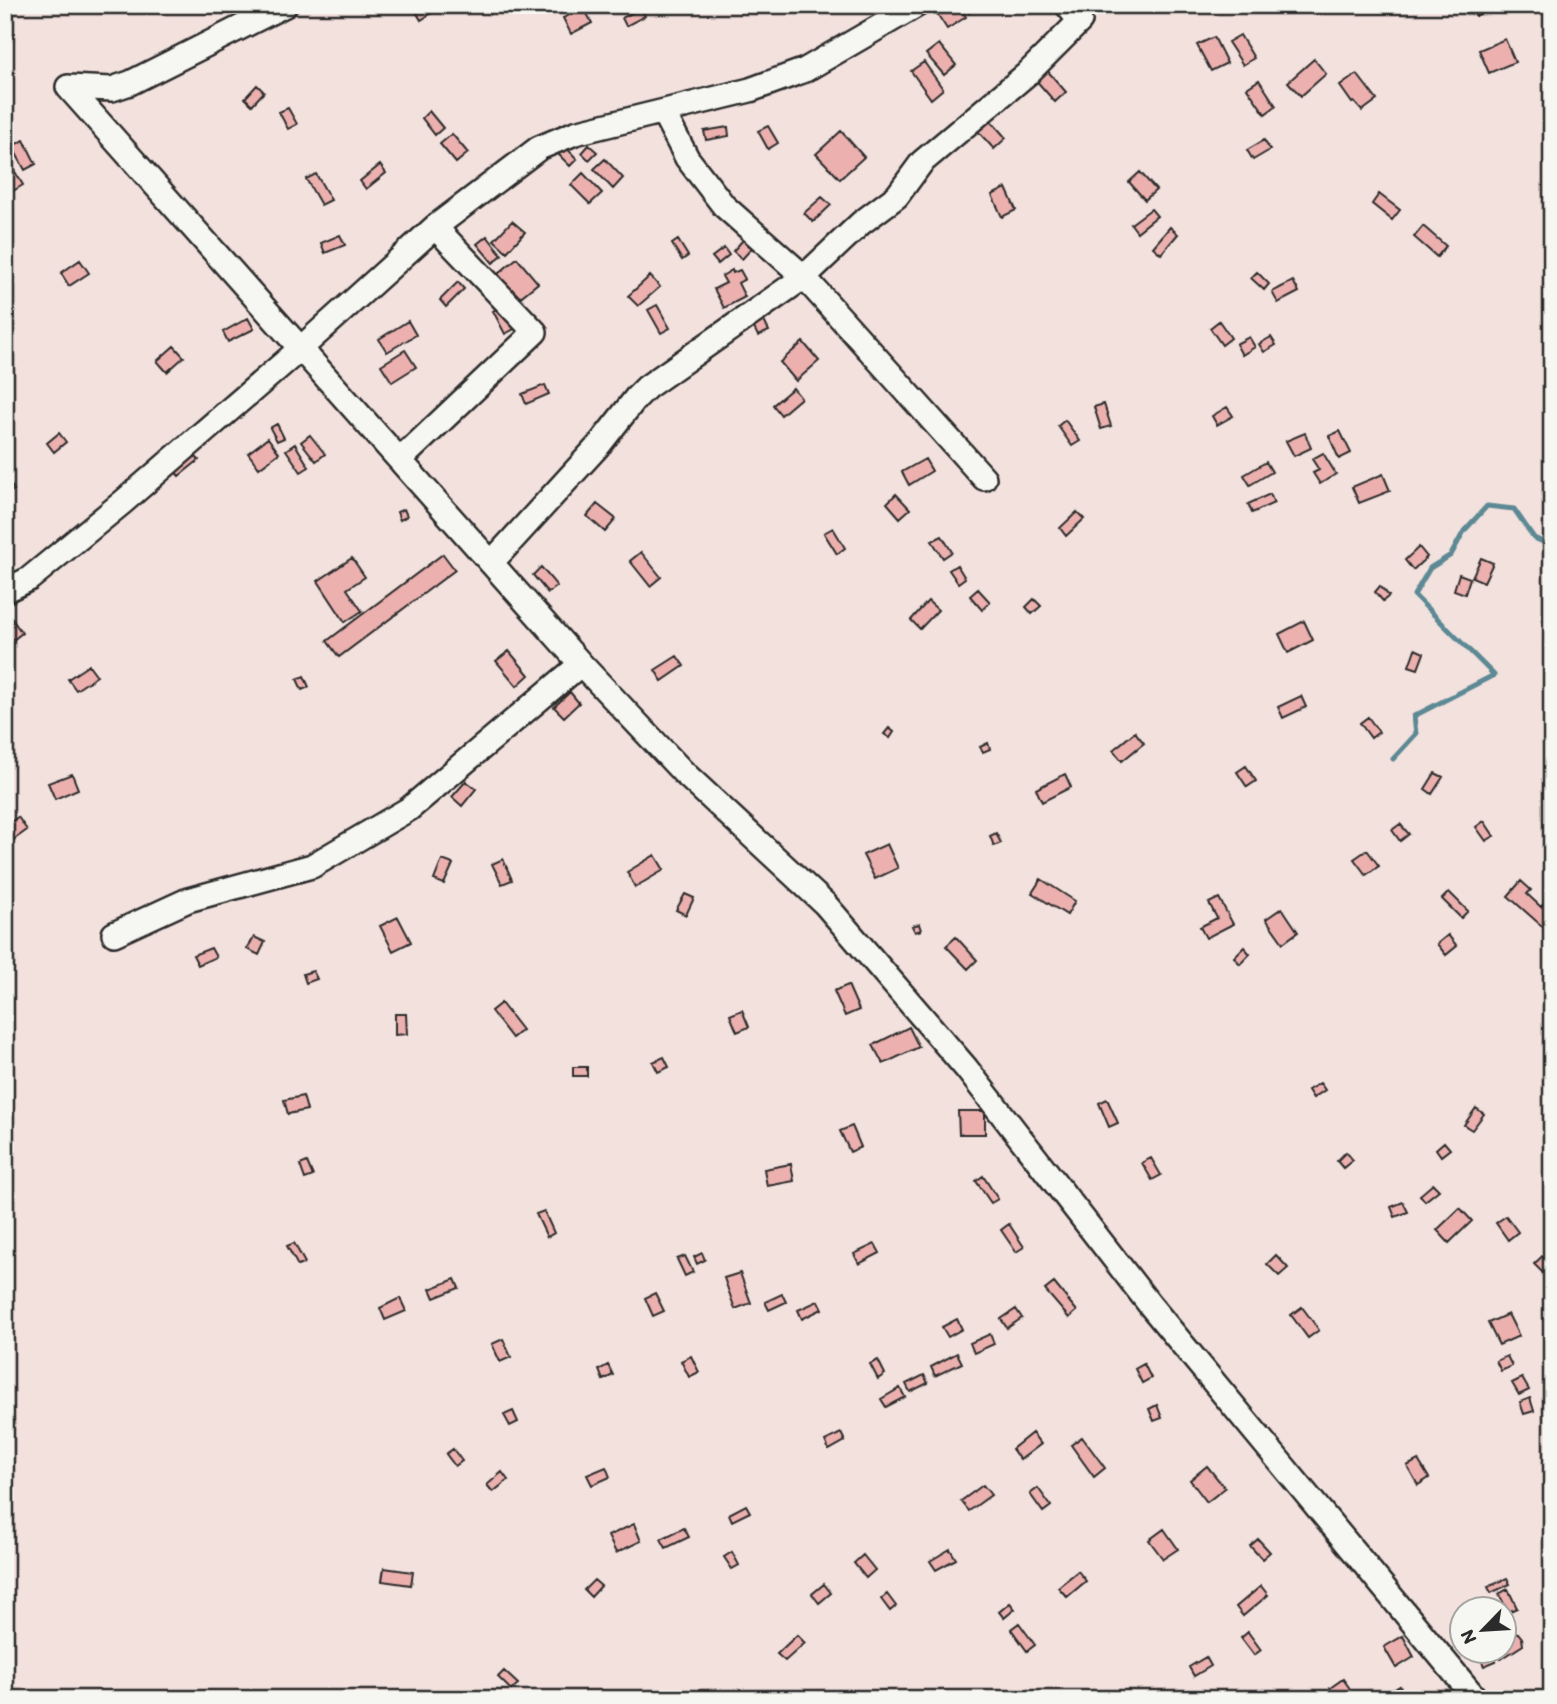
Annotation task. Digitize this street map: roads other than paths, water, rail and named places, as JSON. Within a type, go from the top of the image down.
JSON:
[{"type":"street","points":[[285,5],[130,83],[112,89],[68,87],[581,664],[683,772],[825,904],[966,1068],[1150,1305],[1476,1699]]},
{"type":"street","points":[[5,592],[29,579],[92,528],[300,349],[435,227],[539,148],[575,133],[750,90],[805,70],[917,5]]},
{"type":"street","points":[[491,562],[599,445],[648,387],[804,277],[861,223],[897,196],[922,162],[1027,74],[1080,21],[1067,5]]},
{"type":"street","points":[[663,112],[687,158],[724,206],[804,277],[984,478]]},
{"type":"street","points":[[400,460],[535,332],[435,227]]},
{"type":"street","points":[[114,934],[188,900],[312,866],[409,809],[581,664]]},
{"type":"waterway","points":[[1393,759],[1416,734],[1414,716],[1494,675],[1414,595],[1430,568],[1451,555],[1464,531],[1487,506],[1514,509],[1534,538],[1552,546]]}]
